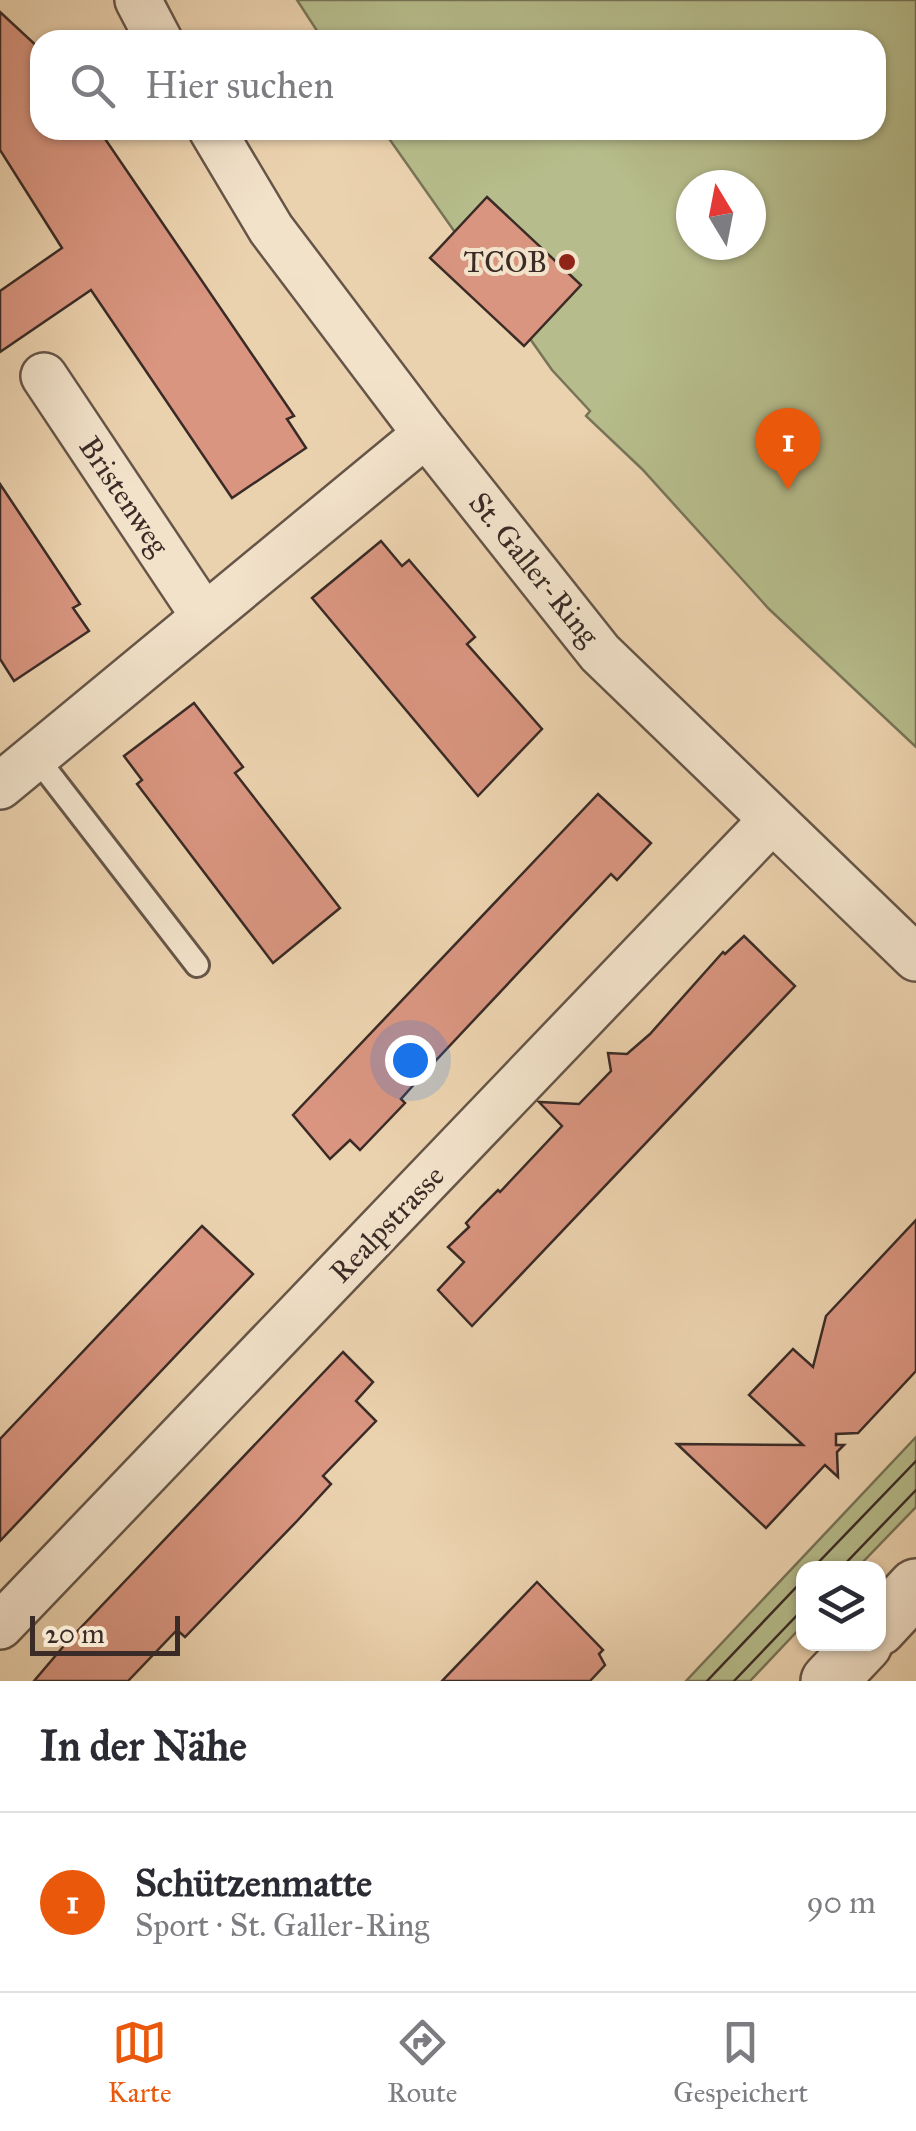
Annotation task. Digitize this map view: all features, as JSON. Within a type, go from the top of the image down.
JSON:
[{"type":"street","points":[[138,0],[154,30]]},
{"type":"street","name":"St. Galler-Ring","points":[[218,140],[271,229],[426,434],[600,653],[916,958]]},
{"type":"street","name":"Bristenweg","points":[[44,376],[204,616]]},
{"type":"street","points":[[0,786],[426,434]]},
{"type":"street","name":"Realpstrasse","points":[[0,1626],[772,820]]},
{"type":"street","points":[[886,1620],[916,1588]]},
{"type":"street","points":[[829,1681],[857,1651]]},
{"type":"lane","points":[[36,757],[197,965]]},
{"type":"green space","points":[[297,0],[916,0],[916,747],[769,609],[642,469],[586,416],[590,411],[552,370],[390,140],[886,140],[886,30],[316,30]]},
{"type":"green space","points":[[916,1437],[916,1507],[864,1561],[799,1561]]},
{"type":"green space","points":[[796,1564],[796,1632],[750,1681],[686,1681]]},
{"type":"building","points":[[0,12],[30,40],[30,140],[106,140],[294,416],[287,419],[306,448],[232,498],[91,290],[0,352],[0,291],[62,248],[0,150]]},
{"type":"building","points":[[487,197],[581,285],[524,346],[430,258]]},
{"type":"building","points":[[0,484],[80,604],[73,608],[89,631],[14,681],[0,659]]},
{"type":"building","points":[[381,541],[402,566],[409,560],[475,637],[467,644],[542,729],[478,796],[312,598]]},
{"type":"building","points":[[194,703],[243,767],[235,773],[340,908],[273,963],[137,784],[142,780],[124,756]]},
{"type":"building","points":[[598,794],[651,843],[617,880],[611,874],[426,1071],[401,1099],[405,1103],[360,1150],[350,1140],[330,1159],[293,1115]]},
{"type":"building","points":[[744,936],[795,986],[472,1326],[438,1290],[464,1262],[448,1247],[469,1227],[466,1223],[482,1206],[562,1126],[539,1102],[579,1104],[611,1071],[608,1053],[627,1054],[650,1034],[723,952]]},
{"type":"building","points":[[916,1220],[916,1371],[858,1433],[836,1434],[836,1445],[844,1445],[837,1452],[838,1477],[825,1465],[766,1528],[677,1444],[803,1445],[749,1395],[793,1349],[813,1367],[826,1316]]},
{"type":"building","points":[[202,1226],[253,1274],[0,1541],[0,1439]]},
{"type":"building","points":[[343,1352],[373,1382],[356,1401],[376,1421],[323,1476],[331,1484],[297,1521],[185,1637],[177,1630],[128,1681],[34,1681],[68,1641]]},
{"type":"building","points":[[537,1582],[603,1650],[599,1654],[605,1665],[590,1681],[442,1681]]},
{"type":"tram line","points":[[820,1561],[916,1461]]},
{"type":"tram line","points":[[848,1561],[916,1490]]},
{"type":"tram line","points":[[707,1681],[796,1587]]},
{"type":"tram line","points":[[734,1681],[796,1616]]},
{"type":"place","name":"TCOB","points":[[567,262]]},
{"type":"place","name":"Schützenmatte","points":[[788,490]]}]
